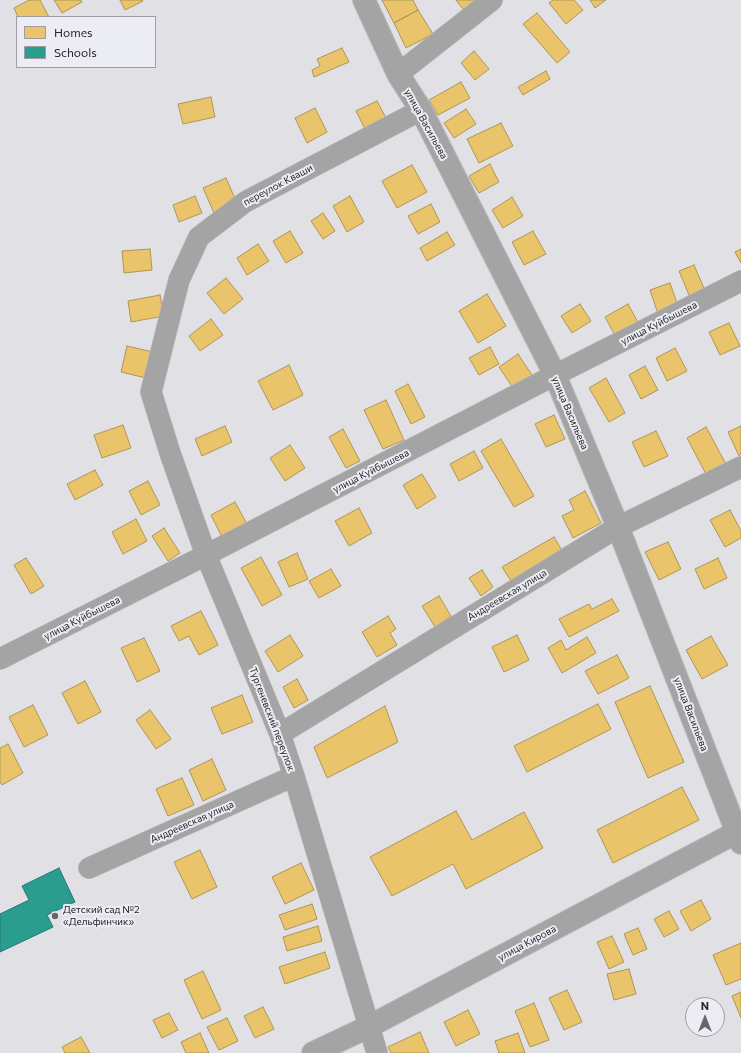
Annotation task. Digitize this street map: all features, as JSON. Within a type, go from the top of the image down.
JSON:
[{"type":"street","name":"улица Васильева","points":[[364,0],[398,74],[420,110],[555,376],[618,527],[740,835]]},
{"type":"street","points":[[398,74],[492,0]]},
{"type":"street","name":"переулок Кваши","points":[[151,392],[178,280],[199,237],[245,202],[420,110]]},
{"type":"street","name":"улица Куйбышева","points":[[0,659],[741,282]]},
{"type":"street","name":"Тургеневский переулок","points":[[151,392],[170,453],[206,555],[280,734],[377,1053]]},
{"type":"street","name":"Андреевская улица","points":[[280,734],[618,527],[741,467]]},
{"type":"street","name":"Андреевская улица","points":[[89,868],[294,776]]},
{"type":"street","name":"улица Кирова","points":[[313,1053],[368,1027],[740,835]]},
{"type":"building: Homes","points":[[29,0],[40,0],[48,16],[18,16],[14,8]]},
{"type":"building: Homes","points":[[54,0],[81,0],[82,2],[62,13]]},
{"type":"building: Homes","points":[[120,0],[142,0],[143,1],[125,10]]},
{"type":"building: Homes","points":[[382,0],[413,0],[418,10],[394,23]]},
{"type":"building: Homes","points":[[456,0],[484,0],[466,13]]},
{"type":"building: Homes","points":[[553,0],[574,0],[583,10],[566,24],[549,3]]},
{"type":"building: Homes","points":[[590,0],[606,0],[595,8]]},
{"type":"building: Homes","points":[[418,10],[433,34],[406,48],[394,23]]},
{"type":"building: Homes","points":[[537,13],[570,52],[557,63],[523,24]]},
{"type":"building: Homes","points":[[342,48],[349,62],[314,77],[312,70],[320,66],[317,59]]},
{"type":"building: Homes","points":[[474,51],[489,69],[475,80],[461,63]]},
{"type":"building: Homes","points":[[546,71],[550,79],[523,95],[518,87]]},
{"type":"building: Homes","points":[[461,82],[470,98],[438,115],[429,100]]},
{"type":"building: Homes","points":[[211,97],[215,117],[183,124],[178,104]]},
{"type":"building: Homes","points":[[377,101],[386,118],[365,129],[356,111]]},
{"type":"building: Homes","points":[[315,108],[327,132],[307,143],[295,118]]},
{"type":"building: Homes","points":[[466,109],[476,124],[454,138],[444,123]]},
{"type":"building: Homes","points":[[501,123],[513,146],[479,163],[467,139]]},
{"type":"building: Homes","points":[[490,164],[499,182],[479,193],[469,176]]},
{"type":"building: Homes","points":[[412,165],[427,192],[397,208],[382,181]]},
{"type":"building: Homes","points":[[226,178],[237,203],[214,213],[203,188]]},
{"type":"building: Homes","points":[[195,196],[202,213],[179,222],[173,205]]},
{"type":"building: Homes","points":[[350,196],[364,222],[347,232],[333,206]]},
{"type":"building: Homes","points":[[512,197],[523,216],[503,228],[492,210]]},
{"type":"building: Homes","points":[[431,204],[440,222],[418,234],[408,216]]},
{"type":"building: Homes","points":[[323,213],[335,231],[323,239],[311,221]]},
{"type":"building: Homes","points":[[290,231],[303,253],[286,263],[273,241]]},
{"type":"building: Homes","points":[[533,231],[546,254],[524,265],[512,242]]},
{"type":"building: Homes","points":[[447,232],[455,245],[427,261],[420,248]]},
{"type":"building: Homes","points":[[258,244],[269,261],[247,275],[237,258]]},
{"type":"building: Homes","points":[[150,249],[152,270],[124,273],[122,251]]},
{"type":"building: Homes","points":[[741,249],[741,263],[735,252]]},
{"type":"building: Homes","points":[[694,265],[706,293],[691,300],[679,271]]},
{"type":"building: Homes","points":[[226,278],[243,299],[224,314],[207,293]]},
{"type":"building: Homes","points":[[670,283],[678,306],[658,314],[650,290]]},
{"type":"building: Homes","points":[[487,294],[506,326],[478,343],[459,311]]},
{"type":"building: Homes","points":[[160,295],[164,316],[131,322],[128,301]]},
{"type":"building: Homes","points":[[580,304],[591,321],[572,333],[561,316]]},
{"type":"building: Homes","points":[[628,304],[640,326],[617,339],[605,317]]},
{"type":"building: Homes","points":[[211,319],[223,335],[200,351],[189,336]]},
{"type":"building: Homes","points":[[729,323],[740,346],[720,355],[709,332]]},
{"type":"building: Homes","points":[[127,346],[153,352],[146,378],[121,372]]},
{"type":"building: Homes","points":[[490,347],[499,364],[479,375],[469,358]]},
{"type":"building: Homes","points":[[675,348],[687,371],[667,381],[656,358]]},
{"type":"building: Homes","points":[[518,354],[532,375],[513,388],[499,367]]},
{"type":"building: Homes","points":[[289,365],[303,395],[273,410],[258,381]]},
{"type":"building: Homes","points":[[645,366],[658,390],[641,399],[629,375]]},
{"type":"building: Homes","points":[[606,378],[625,413],[609,422],[589,388]]},
{"type":"building: Homes","points":[[408,384],[425,417],[411,424],[395,391]]},
{"type":"building: Homes","points":[[386,400],[404,440],[383,449],[364,410]]},
{"type":"building: Homes","points":[[554,415],[565,439],[546,447],[535,424]]},
{"type":"building: Homes","points":[[123,425],[131,448],[102,458],[94,435]]},
{"type":"building: Homes","points":[[225,426],[232,442],[202,456],[195,439]]},
{"type":"building: Homes","points":[[741,426],[741,454],[739,456],[728,432]]},
{"type":"building: Homes","points":[[706,427],[727,466],[707,476],[687,438]]},
{"type":"building: Homes","points":[[343,429],[360,461],[346,468],[329,437]]},
{"type":"building: Homes","points":[[656,431],[668,456],[644,467],[632,442]]},
{"type":"building: Homes","points":[[501,439],[534,496],[514,507],[481,451]]},
{"type":"building: Homes","points":[[290,445],[305,468],[285,481],[270,458]]},
{"type":"building: Homes","points":[[474,451],[483,468],[459,481],[450,464]]},
{"type":"building: Homes","points":[[95,470],[103,485],[75,500],[67,484]]},
{"type":"building: Homes","points":[[422,474],[436,497],[417,509],[403,485]]},
{"type":"building: Homes","points":[[148,481],[160,505],[141,515],[129,491]]},
{"type":"building: Homes","points":[[585,491],[601,523],[573,538],[562,516],[574,510],[569,500]]},
{"type":"building: Homes","points":[[235,502],[247,524],[222,537],[211,515]]},
{"type":"building: Homes","points":[[359,508],[372,533],[349,546],[335,521]]},
{"type":"building: Homes","points":[[730,510],[741,531],[741,538],[725,547],[710,520]]},
{"type":"building: Homes","points":[[136,519],[147,541],[123,554],[112,532]]},
{"type":"building: Homes","points":[[164,528],[180,553],[168,561],[152,536]]},
{"type":"building: Homes","points":[[554,537],[564,554],[513,584],[502,567]]},
{"type":"building: Homes","points":[[668,542],[681,569],[659,580],[645,552]]},
{"type":"building: Homes","points":[[297,553],[308,579],[289,587],[278,562]]},
{"type":"building: Homes","points":[[261,557],[282,595],[262,606],[241,568]]},
{"type":"building: Homes","points":[[26,558],[44,586],[31,594],[14,565]]},
{"type":"building: Homes","points":[[718,558],[727,578],[704,589],[695,569]]},
{"type":"building: Homes","points":[[331,569],[341,586],[319,598],[309,581]]},
{"type":"building: Homes","points":[[482,570],[493,587],[481,596],[469,578]]},
{"type":"building: Homes","points":[[439,596],[451,616],[435,627],[422,606]]},
{"type":"building: Homes","points":[[612,599],[619,611],[569,637],[559,619],[589,604],[592,609]]},
{"type":"building: Homes","points":[[201,611],[218,645],[199,655],[189,636],[179,641],[171,626]]},
{"type":"building: Homes","points":[[388,616],[396,629],[390,633],[397,645],[377,657],[362,632]]},
{"type":"building: Homes","points":[[290,635],[303,656],[278,672],[265,651]]},
{"type":"building: Homes","points":[[517,635],[529,660],[504,672],[492,647]]},
{"type":"building: Homes","points":[[711,636],[728,665],[702,679],[686,650]]},
{"type":"building: Homes","points":[[587,637],[596,653],[562,673],[548,648],[561,640],[566,650]]},
{"type":"building: Homes","points":[[144,638],[160,671],[137,682],[121,648]]},
{"type":"building: Homes","points":[[617,655],[629,678],[598,694],[585,671]]},
{"type":"building: Homes","points":[[297,679],[308,700],[294,708],[283,687]]},
{"type":"building: Homes","points":[[85,681],[101,712],[78,724],[62,693]]},
{"type":"building: Homes","points":[[650,686],[684,762],[648,778],[615,702]]},
{"type":"building: Homes","points":[[242,695],[253,722],[222,734],[211,708]]},
{"type":"building: Homes","points":[[598,704],[611,729],[527,772],[514,746]]},
{"type":"building: Homes","points":[[33,705],[48,735],[24,747],[9,717]]},
{"type":"building: Homes","points":[[385,706],[398,742],[327,778],[314,747]]},
{"type":"building: Homes","points":[[150,710],[171,739],[156,749],[136,720]]},
{"type":"building: Homes","points":[[8,744],[23,773],[2,785],[0,782],[0,748]]},
{"type":"building: Homes","points":[[212,759],[226,790],[203,801],[189,770]]},
{"type":"building: Homes","points":[[182,778],[194,805],[168,816],[156,789]]},
{"type":"building: Homes","points":[[682,787],[699,820],[613,863],[597,830]]},
{"type":"building: Homes","points":[[456,811],[472,840],[524,812],[543,848],[466,889],[453,864],[392,896],[370,857]]},
{"type":"building: Homes","points":[[200,850],[217,887],[192,899],[174,862]]},
{"type":"building: Homes","points":[[301,863],[314,890],[285,904],[272,877]]},
{"type":"building: Homes","points":[[701,900],[711,919],[691,931],[680,911]]},
{"type":"building: Homes","points":[[312,904],[317,919],[285,930],[279,915]]},
{"type":"building: Homes","points":[[669,911],[679,929],[664,937],[654,919]]},
{"type":"building: Homes","points":[[318,926],[322,941],[287,951],[283,937]]},
{"type":"building: Homes","points":[[638,928],[647,949],[633,955],[624,934]]},
{"type":"building: Homes","points":[[612,936],[624,962],[609,969],[597,942]]},
{"type":"building: Homes","points":[[741,943],[741,979],[726,985],[713,955]]},
{"type":"building: Homes","points":[[325,952],[330,968],[285,984],[279,967]]},
{"type":"building: Homes","points":[[629,969],[636,994],[614,1000],[607,974]]},
{"type":"building: Homes","points":[[203,971],[221,1010],[202,1019],[184,980]]},
{"type":"building: Homes","points":[[567,990],[582,1022],[564,1030],[549,998]]},
{"type":"building: Homes","points":[[741,992],[741,1018],[732,996]]},
{"type":"building: Homes","points":[[534,1003],[549,1040],[530,1047],[515,1011]]},
{"type":"building: Homes","points":[[263,1007],[274,1029],[255,1038],[244,1016]]},
{"type":"building: Homes","points":[[468,1010],[480,1034],[456,1046],[444,1022]]},
{"type":"building: Homes","points":[[169,1013],[178,1030],[162,1038],[153,1020]]},
{"type":"building: Homes","points":[[227,1018],[238,1041],[219,1050],[207,1027]]},
{"type":"building: Homes","points":[[420,1032],[429,1053],[391,1053],[388,1047]]},
{"type":"building: Homes","points":[[200,1033],[209,1053],[186,1053],[181,1042]]},
{"type":"building: Homes","points":[[518,1033],[525,1053],[499,1053],[495,1041]]},
{"type":"building: Homes","points":[[81,1037],[90,1053],[65,1053],[62,1047]]},
{"type":"building: Schools","points":[[59,868],[75,902],[47,915],[53,927],[0,952],[0,914],[29,900],[22,886]]},
{"type":"place","name":"Детский сад №2 «Дельфинчик»","points":[[55,916]]}]
